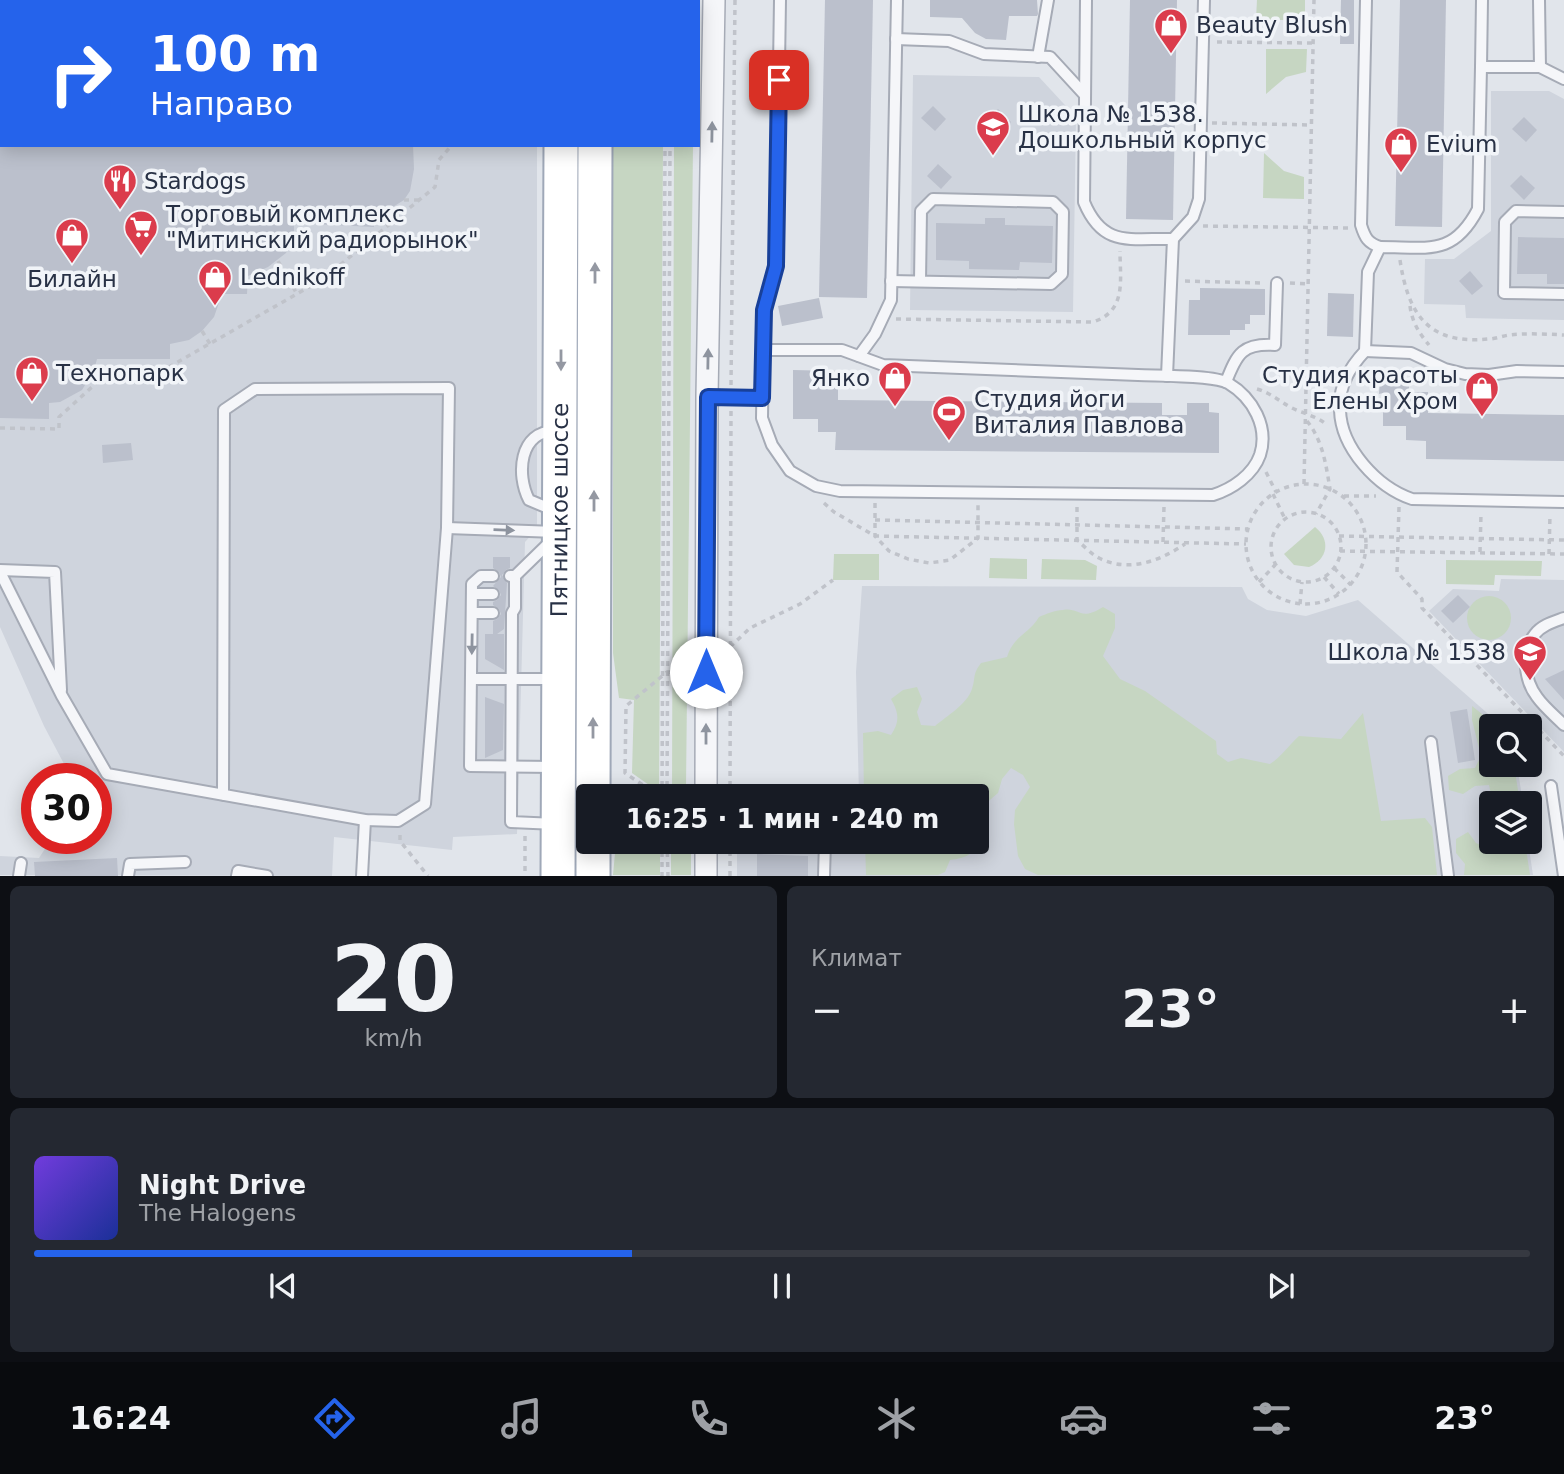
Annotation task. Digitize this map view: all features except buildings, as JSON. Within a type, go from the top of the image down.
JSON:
[{"type":"main road","name":"Пятницкое шоссе","points":[[558,876],[561,147]]},
{"type":"main road","name":"Пятницкое шоссе","points":[[593,784],[595,147]]},
{"type":"main road","points":[[593,854],[593,876]]},
{"type":"street","points":[[706,784],[714,0]]},
{"type":"street","points":[[706,854],[706,876]]},
{"type":"lane","points":[[763,350],[842,350],[883,365],[1167,376],[1226,382],[1255,409],[1262,426],[1264,443],[1258,461],[1230,489],[1213,495],[840,491],[816,486],[790,471],[772,445],[762,418],[762,398],[763,350],[764,310],[776,266],[780,0]]},
{"type":"lane","points":[[859,356],[875,334],[891,300],[897,0]]},
{"type":"lane","points":[[1038,57],[1048,0]]},
{"type":"lane","points":[[1086,0],[1084,202],[1091,220],[1106,233],[1120,238],[1173,239]]},
{"type":"lane","points":[[1167,376],[1173,239],[1193,217],[1199,199],[1204,0]]},
{"type":"lane","points":[[1366,0],[1362,225],[1370,244],[1380,247],[1439,247],[1455,240],[1469,227],[1478,209],[1482,0]]},
{"type":"lane","points":[[1539,0],[1540,67]]},
{"type":"lane","points":[[896,39],[949,41],[984,54],[1051,57],[1084,94]]},
{"type":"lane","points":[[1481,67],[1540,67],[1564,79]]},
{"type":"lane","points":[[891,281],[1051,284],[1062,274],[1063,212],[1053,202],[933,199],[921,211],[920,281]]},
{"type":"lane","points":[[1564,212],[1516,211],[1505,222],[1504,293],[1564,294]]},
{"type":"lane","points":[[1380,247],[1368,272],[1365,351],[1354,362],[1343,382],[1339,410],[1346,435],[1360,459],[1383,485],[1412,499],[1564,502]]},
{"type":"lane","points":[[1226,382],[1242,352],[1255,344],[1275,345],[1277,283]]},
{"type":"lane","points":[[1365,351],[1411,353],[1445,369],[1465,374],[1564,372]]},
{"type":"lane","points":[[62,696],[55,572],[0,571],[62,696],[107,774],[223,795],[365,820],[398,821],[425,804],[447,528],[449,388],[255,389],[225,410],[223,795]]},
{"type":"lane","points":[[708,397],[762,398]]},
{"type":"lane","points":[[447,528],[560,523]]},
{"type":"lane","points":[[558,825],[511,822],[511,613],[515,608],[513,576],[560,523]]},
{"type":"lane","points":[[493,576],[481,576],[472,584],[470,766],[558,767]]},
{"type":"lane","points":[[472,594],[493,594]]},
{"type":"lane","points":[[472,613],[493,613]]},
{"type":"lane","points":[[1564,618],[1547,624],[1534,634],[1525,664],[1528,680],[1536,696],[1564,725]]},
{"type":"lane","points":[[471,679],[559,680]]},
{"type":"lane","points":[[1431,742],[1448,876]]},
{"type":"lane","points":[[1551,786],[1564,876]]},
{"type":"lane","points":[[362,876],[365,820]]},
{"type":"lane","points":[[824,876],[825,854]]},
{"type":"lane","points":[[128,876],[130,864],[185,862]]},
{"type":"lane","points":[[19,876],[21,863]]},
{"type":"lane","points":[[237,876],[237,871],[267,876]]},
{"type":"path","points":[[1304,484],[1314,0]]},
{"type":"path","points":[[1202,41],[1313,43]]},
{"type":"path","points":[[1200,123],[1312,125]]},
{"type":"path","points":[[0,428],[59,429],[59,417],[114,367],[169,367],[323,279],[435,187],[439,160],[450,147]]},
{"type":"path","points":[[663,784],[667,672],[667,147]]},
{"type":"path","points":[[663,784],[667,147]]},
{"type":"path","points":[[404,200],[419,200]]},
{"type":"path","points":[[1185,225],[1346,229],[1362,225]]},
{"type":"path","points":[[882,319],[1093,322],[1106,318],[1119,297],[1120,238]]},
{"type":"path","points":[[1399,247],[1406,293],[1420,319],[1442,335],[1468,340],[1489,340],[1509,335],[1564,335]]},
{"type":"path","points":[[278,261],[297,294]]},
{"type":"path","points":[[1171,281],[1308,284]]},
{"type":"path","points":[[1410,300],[1412,318],[1420,335],[1442,360],[1445,369]]},
{"type":"path","points":[[202,331],[210,344]]},
{"type":"path","points":[[1239,392],[1257,389],[1272,393],[1290,407],[1321,420],[1353,447]]},
{"type":"path","points":[[1306,419],[1317,433],[1330,489],[1316,514]]},
{"type":"path","points":[[1258,461],[1285,519]]},
{"type":"path","points":[[1304,484],[1330,489],[1344,496],[1358,512],[1366,537],[1367,551],[1361,572],[1351,585],[1332,600],[1312,605],[1274,595],[1259,582],[1249,564],[1246,544],[1248,528],[1257,509],[1275,493],[1304,484]]},
{"type":"path","points":[[874,536],[875,491]]},
{"type":"path","points":[[978,538],[979,492]]},
{"type":"path","points":[[1077,540],[1078,494]]},
{"type":"path","points":[[1163,542],[1164,494]]},
{"type":"path","points":[[1344,496],[1399,495],[1397,572],[1422,599],[1422,608],[1564,756]]},
{"type":"path","points":[[817,497],[834,512],[874,536],[889,551],[908,559],[929,563],[950,560],[978,538]]},
{"type":"path","points":[[1480,552],[1481,500]]},
{"type":"path","points":[[1549,554],[1550,502]]},
{"type":"path","points":[[1299,513],[1316,514],[1328,520],[1339,536],[1340,551],[1334,568],[1324,577],[1312,582],[1302,582],[1284,575],[1275,565],[1270,549],[1271,539],[1285,519],[1299,513]]},
{"type":"path","points":[[875,520],[1248,528]]},
{"type":"path","points":[[874,536],[1246,544]]},
{"type":"path","points":[[1339,536],[1564,540]]},
{"type":"path","points":[[1077,540],[1099,558],[1123,564],[1143,564],[1166,557],[1186,542]]},
{"type":"path","points":[[1340,551],[1564,554]]},
{"type":"path","points":[[1259,582],[1275,565]]},
{"type":"path","points":[[1334,568],[1351,585]]},
{"type":"path","points":[[1324,577],[1339,595]]},
{"type":"path","points":[[730,647],[750,628],[800,604],[834,580]]},
{"type":"path","points":[[1300,604],[1302,582]]},
{"type":"path","points":[[643,784],[625,773],[626,706],[667,672],[688,672]]},
{"type":"path","points":[[398,821],[400,841],[428,876]]},
{"type":"path","points":[[665,854],[665,876]]},
{"type":"path","points":[[730,854],[730,876]]},
{"type":"shaded area","name":"Школа № 1538. Дошкольный корпус","points":[[913,75],[1039,77],[1076,117],[1073,312],[910,310]]},
{"type":"shaded area","points":[[1491,91],[1549,91],[1564,99],[1564,320],[1466,318],[1465,305],[1424,304],[1425,259],[1454,259],[1491,231]]},
{"type":"shaded area","points":[[0,147],[537,147],[537,529],[525,542],[517,834],[453,837],[452,850],[334,837],[332,876],[0,875],[0,856],[39,858],[42,854],[112,854],[112,763],[64,763],[0,627]]},
{"type":"shaded area","name":"Школа № 1538","points":[[1501,579],[1564,580],[1564,752],[1542,729],[1542,714],[1528,714],[1429,611],[1453,589],[1499,591]]},
{"type":"shaded area","points":[[862,586],[1242,587],[1248,599],[1267,610],[1306,616],[1358,600],[1488,714],[1479,714],[1479,777],[1519,777],[1521,791],[1479,791],[1479,854],[1530,854],[1533,875],[737,876],[737,854],[989,854],[989,784],[859,784],[856,672]]},
{"type":"green space","points":[[1257,0],[1305,0],[1305,21],[1256,19]]},
{"type":"green space","points":[[1266,49],[1307,49],[1306,72],[1286,77],[1266,94]]},
{"type":"green space","points":[[613,147],[663,147],[659,784],[648,784],[632,773],[634,700],[619,698],[613,653]]},
{"type":"green space","points":[[674,147],[693,147],[686,784],[672,784]]},
{"type":"green space","points":[[1264,153],[1284,171],[1304,177],[1304,199],[1263,198]]},
{"type":"green space","points":[[1315,527],[1325,543],[1323,554],[1309,567],[1294,565],[1284,554]]},
{"type":"green space","points":[[834,554],[879,554],[879,580],[833,580]]},
{"type":"green space","points":[[990,558],[1027,559],[1027,579],[989,578]]},
{"type":"green space","points":[[1042,559],[1085,560],[1097,566],[1096,580],[1041,579]]},
{"type":"green space","points":[[1446,560],[1542,561],[1541,576],[1495,575],[1494,585],[1446,584]]},
{"type":"green space","points":[[1489,596],[1505,602],[1511,618],[1505,634],[1489,640],[1473,634],[1467,618],[1473,602]]},
{"type":"green space","points":[[1103,607],[1115,614],[1115,628],[1103,656],[1120,679],[1145,691],[1216,741],[1217,754],[1228,762],[1241,758],[1270,764],[1299,736],[1341,739],[1363,713],[1381,821],[1425,818],[1432,827],[1437,875],[1038,875],[1025,869],[1018,856],[1015,810],[1030,787],[1023,775],[1011,768],[1002,779],[998,793],[989,801],[989,784],[864,784],[863,733],[878,731],[891,735],[897,717],[891,699],[903,690],[917,687],[922,699],[917,712],[921,725],[935,726],[966,700],[981,663],[1007,657],[1017,639],[1039,617],[1060,610],[1084,614]]},
{"type":"green space","points":[[1472,706],[1482,714],[1479,714],[1479,748],[1472,720]]},
{"type":"green space","points":[[1479,760],[1479,777],[1516,777],[1518,791],[1490,791],[1489,785],[1475,786],[1463,794],[1449,790],[1448,776],[1460,769],[1475,768]]},
{"type":"green space","points":[[1468,832],[1479,844],[1479,854],[1527,854],[1530,875],[1464,875],[1465,864],[1456,853],[1456,839]]},
{"type":"green space","points":[[615,854],[660,854],[660,875],[613,875]]},
{"type":"green space","points":[[671,854],[691,854],[691,875],[671,875]]},
{"type":"green space","points":[[865,854],[969,854],[950,860],[945,872],[938,875],[866,875]]},
{"type":"place","name":"Beauty Blush","points":[[1171,55]]},
{"type":"place","name":"Школа № 1538. Дошкольный корпус","points":[[993,157]]},
{"type":"place","name":"Evium","points":[[1401,174]]},
{"type":"place","name":"Stardogs","points":[[120,211]]},
{"type":"place","name":"Торговый комплекс \"Митинский радиорынок\"","points":[[141,257]]},
{"type":"place","name":"Билайн","points":[[72,265]]},
{"type":"place","name":"Lednikoff","points":[[215,307]]},
{"type":"place","name":"Технопарк","points":[[32,403]]},
{"type":"place","name":"Янко","points":[[895,408]]},
{"type":"place","name":"Студия красоты Елены Хром","points":[[1482,418]]},
{"type":"place","name":"Студия йоги Виталия Павлова","points":[[949,442]]},
{"type":"place","name":"Школа № 1538","points":[[1530,682]]},
{"type":"route","points":[[706,672],[708,397],[762,398],[764,310],[776,266],[779,80]]}]
